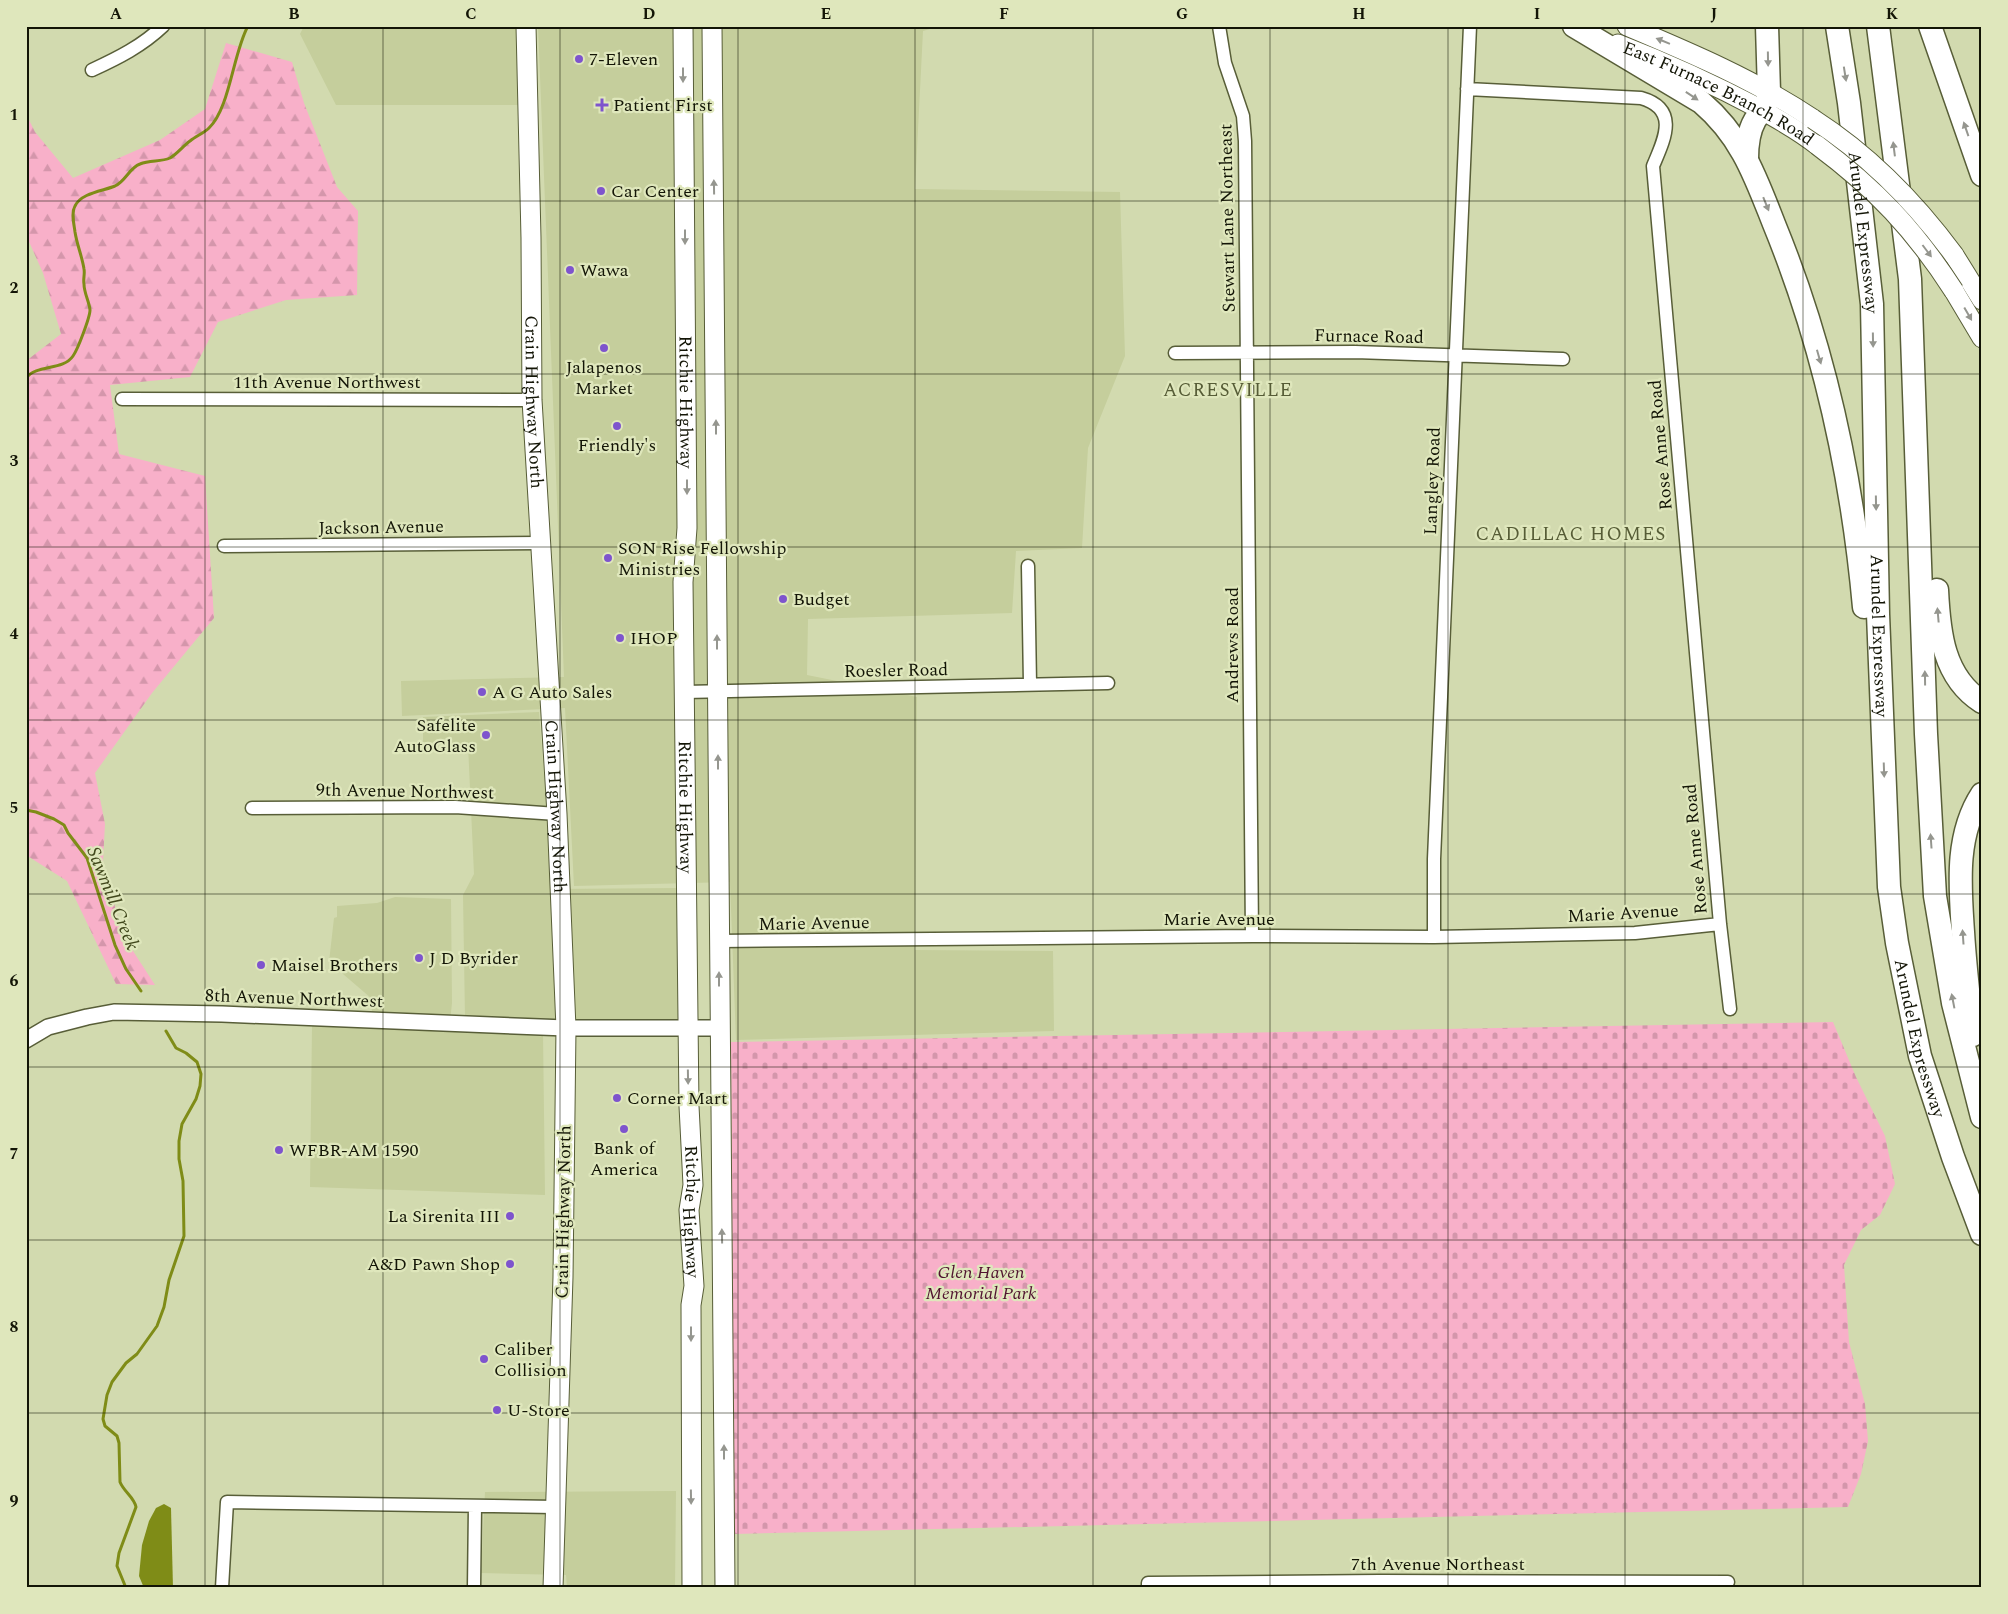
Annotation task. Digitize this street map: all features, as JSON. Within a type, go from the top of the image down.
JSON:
[{"type":"highway","points":[[1576,26],[1701,102],[1719,118],[1747,159],[1793,270],[1833,406],[1848,478],[1861,569],[1873,719],[1883,742]]},
{"type":"highway","points":[[1747,159],[1749,133],[1766,102],[1767,26]]},
{"type":"highway","name":"Arundel Expressway","points":[[1837,26],[1849,104],[1872,304],[1878,614],[1889,887],[1907,996],[1920,1056],[1953,1157],[1982,1234]]},
{"type":"highway","points":[[1878,26],[1910,279],[1926,734],[1934,886],[1953,1003],[1982,1117]]},
{"type":"highway","points":[[1930,26],[1982,175]]},
{"type":"highway","points":[[1910,279],[1920,314],[1930,431],[1938,620],[1949,664],[1958,680],[1982,702]]},
{"type":"highway","points":[[1982,794],[1968,826],[1963,844],[1960,888],[1966,982],[1975,1046],[1982,1072]]},
{"type":"main road","name":"Crain Highway North","points":[[526,26],[531,220],[532,400],[539,543],[557,814],[566,1028],[563,1278],[553,1588]]},
{"type":"main road","name":"Ritchie Highway","points":[[683,26],[687,520],[684,582],[689,1106],[693,1185],[689,1210],[694,1286],[691,1304],[692,1588]]},
{"type":"main road","name":"Ritchie Highway","points":[[712,26],[725,1588]]},
{"type":"main road","name":"East Furnace Branch Road","points":[[1576,26],[1680,69],[1813,119],[1868,160],[1930,224],[1954,255],[1982,300]]},
{"type":"main road","name":"East Furnace Branch Road","points":[[1627,26],[1681,48],[1766,102],[1792,127],[1872,188],[1932,257],[1982,338]]},
{"type":"street","points":[[92,70],[144,43],[163,26]]},
{"type":"street","name":"Stewart Lane Northeast","points":[[1219,26],[1225,63],[1243,116],[1245,141],[1247,353]]},
{"type":"street","name":"Langley Road","points":[[1434,937],[1434,860],[1470,26]]},
{"type":"street","name":"Rose Anne Road","points":[[1467,89],[1642,98],[1652,101],[1661,109],[1666,120],[1667,127],[1653,166],[1720,924],[1730,1009]]},
{"type":"street","name":"Furnace Road","points":[[1176,353],[1355,352],[1563,359]]},
{"type":"street","name":"Andrews Road","points":[[1247,353],[1252,936]]},
{"type":"street","name":"11th Avenue Northwest","points":[[122,399],[532,400]]},
{"type":"street","name":"Jackson Avenue","points":[[224,546],[539,543]]},
{"type":"street","points":[[1028,566],[1030,684]]},
{"type":"street","name":"Roesler Road","points":[[685,692],[1108,682]]},
{"type":"street","name":"9th Avenue Northwest","points":[[252,808],[455,806],[557,814]]},
{"type":"street","name":"Marie Avenue","points":[[719,941],[1252,936],[1434,937],[1635,933],[1720,924]]},
{"type":"street","name":"8th Avenue Northwest","points":[[26,1040],[48,1028],[87,1016],[114,1012],[202,1013],[566,1028],[720,1028]]},
{"type":"street","points":[[222,1588],[227,1502],[555,1507]]},
{"type":"street","points":[[474,1588],[475,1506]]},
{"type":"street","name":"7th Avenue Northeast","points":[[1148,1585],[1728,1582]]},
{"type":"shaded area","points":[[304,26],[518,26],[520,105],[336,105],[300,34]]},
{"type":"shaded area","points":[[538,26],[940,26],[923,31],[915,189],[1120,192],[1125,356],[1088,448],[1082,548],[1016,551],[1012,613],[808,619],[807,675],[917,697],[915,950],[1053,951],[1054,1031],[736,1040],[730,882],[574,886],[565,708],[402,716],[401,681],[564,677]]},
{"type":"shaded area","points":[[539,712],[553,889],[679,888],[684,1022],[465,1018],[463,895],[474,874],[468,745],[423,742],[423,717]]},
{"type":"shaded area","points":[[395,897],[451,899],[452,1003],[449,1031],[543,1032],[545,1195],[310,1187],[312,1026],[373,1026],[371,998],[329,962],[334,918],[337,917],[337,906],[377,903]]},
{"type":"shaded area","points":[[676,1491],[675,1588],[567,1588],[566,1575],[481,1573],[485,1492]]},
{"type":"shaded area","points":[[164,1504],[171,1508],[173,1588],[144,1588],[139,1576],[142,1545],[149,1521],[156,1508]]},
{"type":"green space","points":[[226,43],[292,62],[304,103],[337,187],[358,211],[357,295],[286,300],[218,322],[190,377],[110,385],[119,454],[205,476],[214,618],[152,693],[95,773],[105,824],[103,861],[122,934],[155,985],[116,984],[67,881],[26,855],[26,361],[61,334],[43,273],[26,235],[26,114],[35,132],[73,178],[160,140],[205,109]]},
{"type":"green space","name":"Glen Haven Memorial Park","points":[[1833,1022],[1856,1077],[1885,1136],[1895,1184],[1880,1215],[1861,1230],[1844,1265],[1849,1342],[1865,1404],[1868,1441],[1861,1474],[1848,1507],[734,1534],[731,1042]]},
{"type":"waterway","name":"Sawmill Creek","points":[[26,378],[37,371],[69,361],[78,347],[88,319],[90,310],[84,287],[84,269],[76,237],[73,212],[75,206],[87,195],[119,184],[136,166],[170,158],[209,128],[216,119],[227,94],[243,37],[248,26]]},
{"type":"waterway","name":"Sawmill Creek","points":[[26,810],[54,819],[64,825],[87,858],[115,945],[126,969],[141,991]]},
{"type":"waterway","name":"Sawmill Creek","points":[[126,1588],[117,1566],[119,1553],[136,1507],[120,1482],[119,1443],[117,1436],[105,1426],[103,1419],[107,1395],[112,1382],[126,1363],[137,1354],[157,1326],[164,1307],[169,1280],[184,1236],[183,1181],[179,1159],[179,1141],[182,1124],[196,1099],[201,1074],[197,1062],[176,1048],[166,1031]]},
{"type":"place","name":"7-Eleven","points":[[579,59]]},
{"type":"place","name":"Patient First","points":[[602,105]]},
{"type":"place","name":"Car Center","points":[[601,191]]},
{"type":"place","name":"Wawa","points":[[570,270]]},
{"type":"place","name":"Jalapenos Market","points":[[604,348]]},
{"type":"place","name":"Friendly's","points":[[617,426]]},
{"type":"place","name":"SON Rise Fellowship Ministries","points":[[608,558]]},
{"type":"place","name":"Budget","points":[[783,599]]},
{"type":"place","name":"IHOP","points":[[620,638]]},
{"type":"place","name":"A G Auto Sales","points":[[482,692]]},
{"type":"place","name":"Safelite AutoGlass","points":[[486,735]]},
{"type":"place","name":"J D Byrider","points":[[419,958]]},
{"type":"place","name":"Maisel Brothers","points":[[261,965]]},
{"type":"place","name":"Corner Mart","points":[[617,1098]]},
{"type":"place","name":"Bank of America","points":[[624,1129]]},
{"type":"place","name":"WFBR-AM 1590","points":[[279,1150]]},
{"type":"place","name":"La Sirenita III","points":[[510,1216]]},
{"type":"place","name":"A&D Pawn Shop","points":[[510,1264]]},
{"type":"place","name":"Caliber Collision","points":[[484,1359]]},
{"type":"place","name":"U-Store","points":[[497,1410]]},
{"type":"district","name":"ACRESVILLE","points":[[1228,389]]},
{"type":"district","name":"CADILLAC HOMES","points":[[1571,533]]}]
